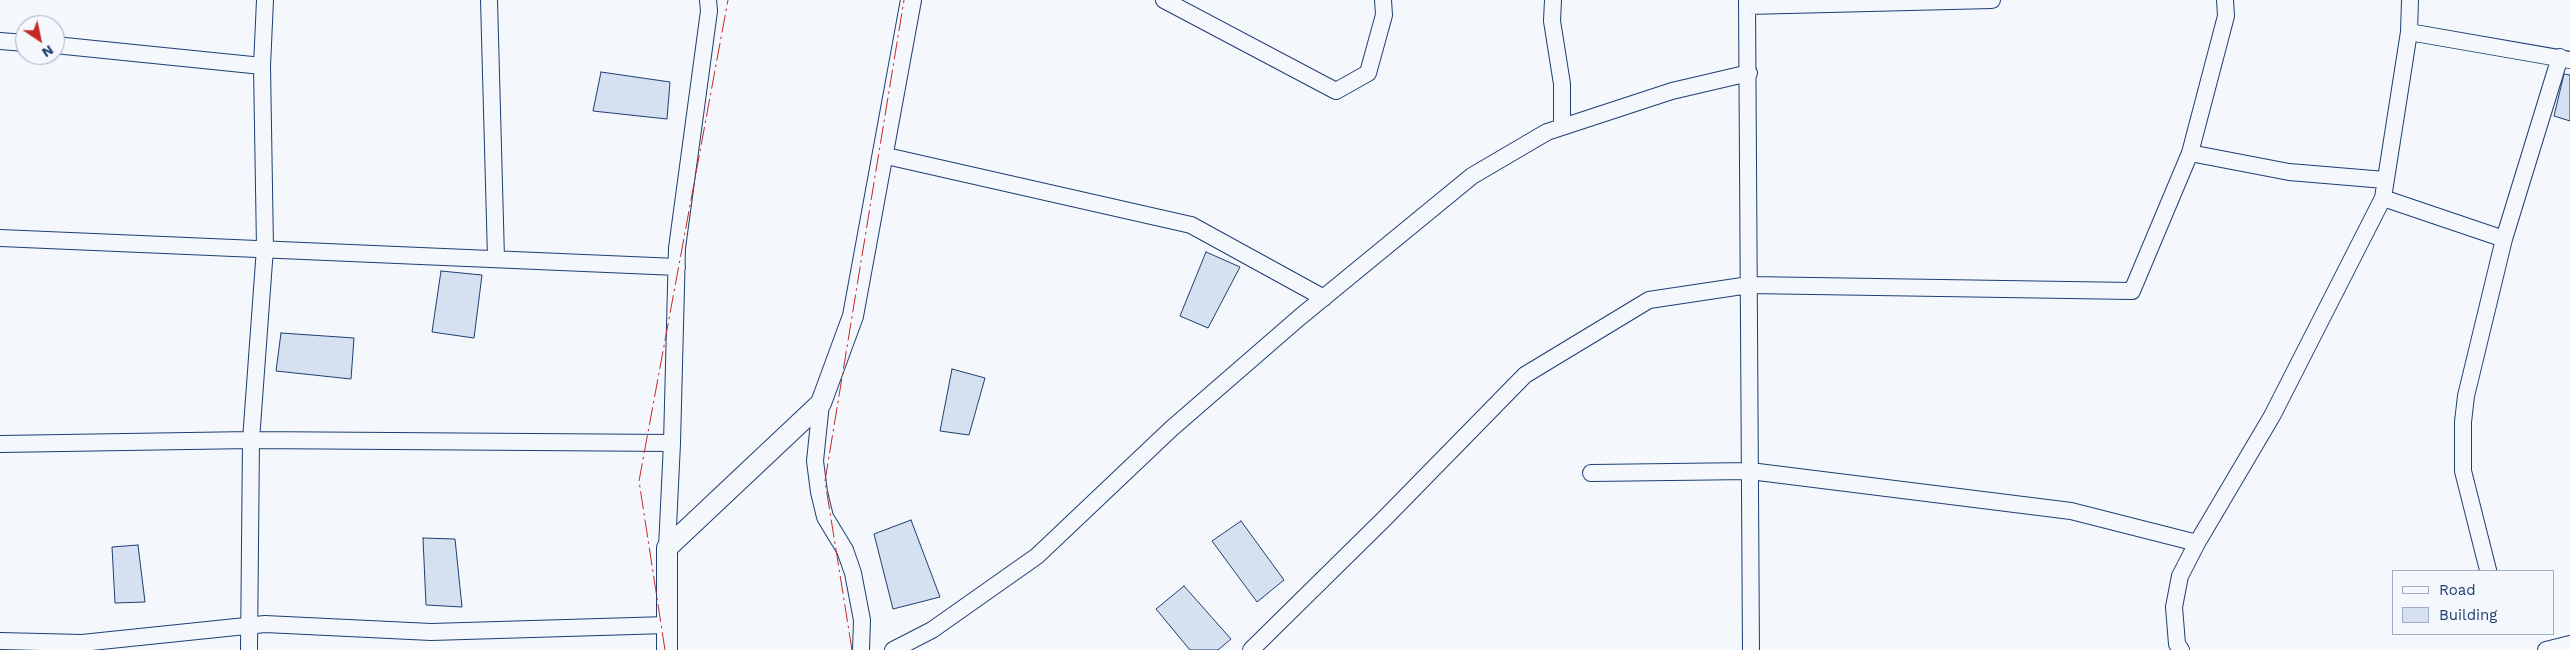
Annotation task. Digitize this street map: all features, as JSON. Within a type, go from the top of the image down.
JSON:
[{"type":"street","points":[[249,650],[251,440],[264,248],[262,66],[265,0]]},
{"type":"street","points":[[489,0],[496,258]]},
{"type":"street","points":[[667,650],[667,548],[677,248],[709,10],[708,0]]},
{"type":"street","points":[[861,650],[862,620],[852,574],[845,550],[825,517],[819,492],[815,461],[821,403],[853,316],[911,0]]},
{"type":"street","points":[[1164,0],[1336,91],[1368,73],[1384,15],[1383,0]]},
{"type":"street","points":[[1553,0],[1552,22],[1562,84],[1562,127]]},
{"type":"street","points":[[1751,650],[1747,3],[1992,0]]},
{"type":"street","points":[[1251,650],[1384,519],[1525,375],[1648,300],[1750,285],[2132,291],[2190,152],[2226,16],[2226,0]]},
{"type":"street","points":[[2181,650],[2177,644],[2174,607],[2180,576],[2197,542],[2272,416],[2383,198],[2409,32],[2410,0]]},
{"type":"street","points":[[2409,32],[2565,59],[2504,238],[2473,360],[2463,422],[2463,471],[2488,570]]},
{"type":"street","points":[[0,42],[15,43]]},
{"type":"street","points":[[65,46],[262,66]]},
{"type":"street","points":[[893,650],[932,630],[1037,556],[1171,429],[1324,298],[1472,176],[1547,132],[1672,91],[1748,73]]},
{"type":"street","points":[[2190,152],[2289,172],[2386,180]]},
{"type":"street","points":[[882,155],[1192,226],[1324,298]]},
{"type":"street","points":[[2383,198],[2504,238]]},
{"type":"street","points":[[0,238],[677,267]]},
{"type":"street","points":[[667,548],[821,403]]},
{"type":"street","points":[[0,444],[251,440],[672,443]]},
{"type":"street","points":[[1591,473],[1750,471],[2071,512],[2197,542]]},
{"type":"street","points":[[0,641],[82,643],[265,624],[431,632],[667,624]]},
{"type":"street","points":[[2546,650],[2570,644]]},
{"type":"building","points":[[601,72],[670,82],[667,119],[593,111]]},
{"type":"building","points":[[2564,74],[2570,75],[2570,121],[2554,116]]},
{"type":"building","points":[[1206,252],[1240,267],[1208,328],[1180,316]]},
{"type":"building","points":[[441,271],[482,275],[474,338],[432,332]]},
{"type":"building","points":[[281,333],[354,338],[351,379],[276,371]]},
{"type":"building","points":[[952,369],[985,378],[969,435],[940,431]]},
{"type":"building","points":[[911,520],[940,597],[893,609],[874,534]]},
{"type":"building","points":[[1241,521],[1284,580],[1257,602],[1212,541]]},
{"type":"building","points":[[423,538],[455,539],[462,607],[426,605]]},
{"type":"building","points":[[138,545],[145,602],[115,603],[112,547]]},
{"type":"building","points":[[1184,586],[1231,639],[1218,650],[1190,650],[1156,609]]},
{"type":"power","points":[[665,650],[639,481],[728,0]]},
{"type":"power","points":[[852,650],[825,481],[904,0]]}]
